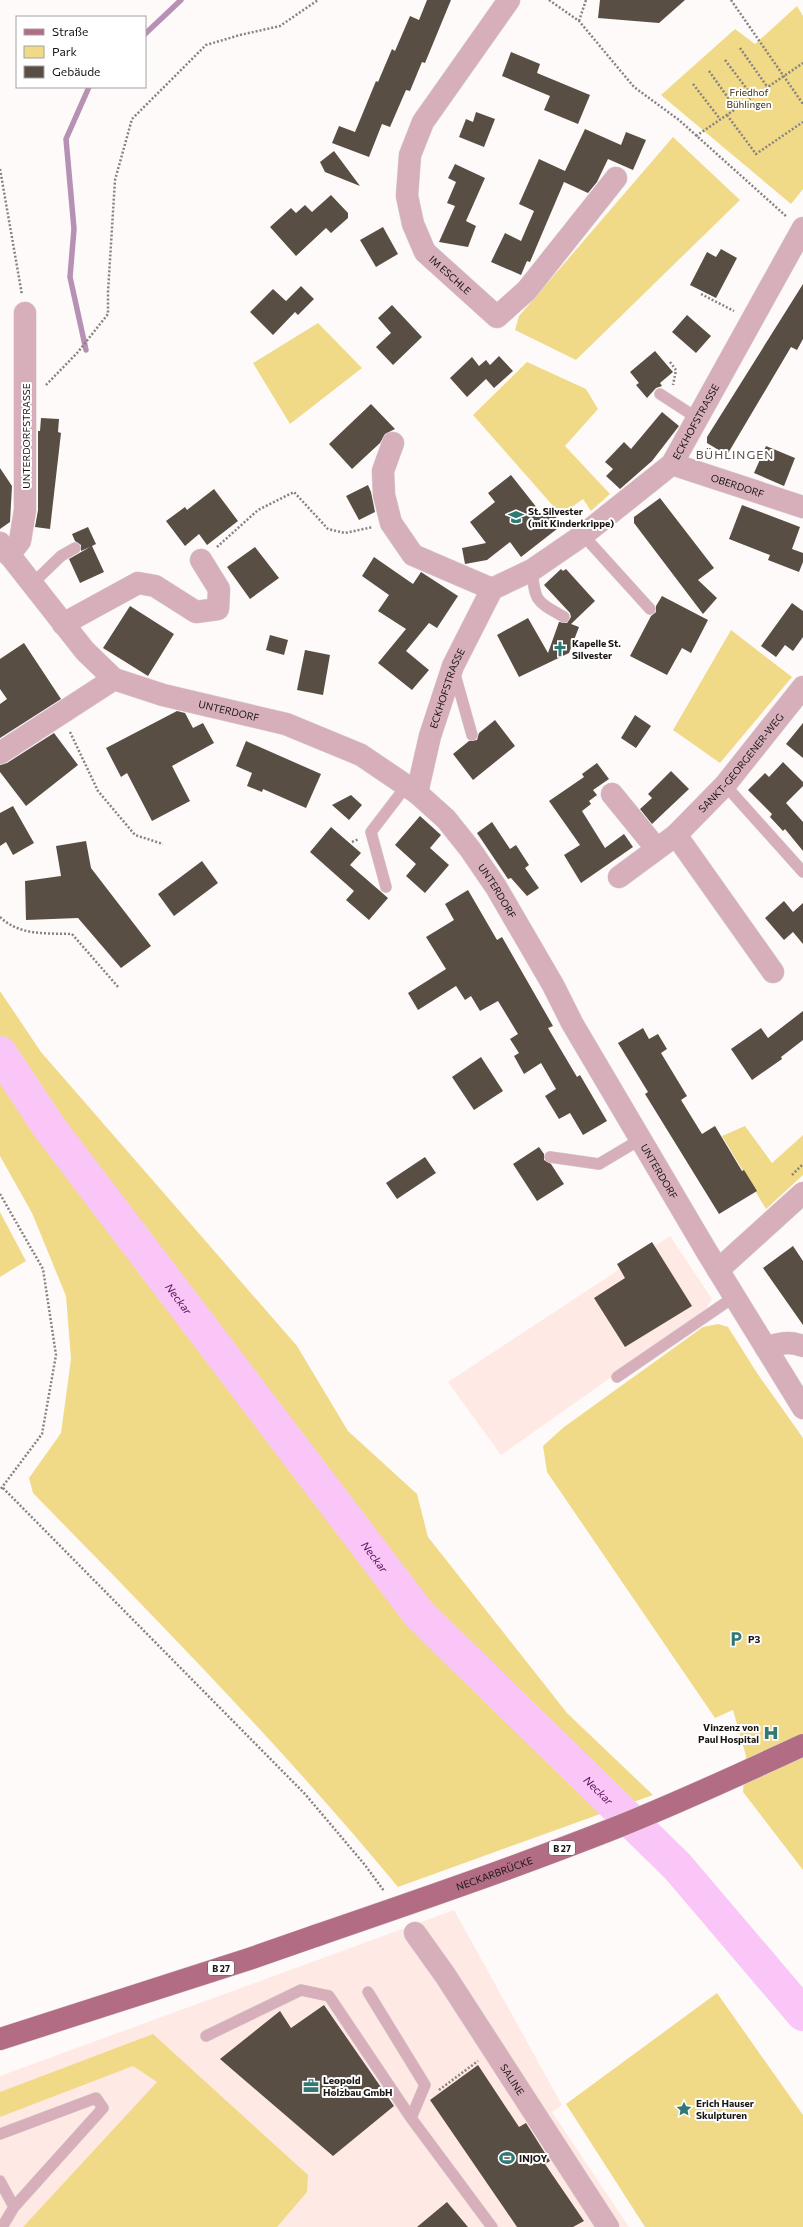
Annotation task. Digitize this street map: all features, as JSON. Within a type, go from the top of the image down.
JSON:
[{"type":"main road","name":"NECKARBRÜCKE","points":[[0,2039],[249,1959],[462,1886],[621,1826],[714,1786],[803,1744]]},
{"type":"street","name":"IM ESCHLE","points":[[509,0],[423,122],[410,155],[407,196],[413,224],[425,252],[497,317],[526,290],[616,178]]},
{"type":"street","name":"ECKHOFSTRASSE","points":[[412,789],[453,666],[492,589],[532,570],[583,535],[672,464],[752,320],[796,223]]},
{"type":"street","name":"UNTERDORFSTRASSE","points":[[4,549],[20,541],[26,510],[25,313]]},
{"type":"street","points":[[393,443],[383,471],[384,495],[391,523],[413,555],[492,589]]},
{"type":"street","name":"OBERDORF","points":[[672,464],[803,507]]},
{"type":"street","name":"UNTERDORF","points":[[4,549],[85,651],[114,679],[163,695],[286,724],[361,755],[412,789],[446,818],[470,849],[496,887],[718,1270],[803,1408]]},
{"type":"street","points":[[63,624],[138,583],[155,586],[196,612],[218,609],[219,588],[201,560]]},
{"type":"street","points":[[0,753],[114,679]]},
{"type":"street","name":"SANKT-GEORGENER-WEG","points":[[619,877],[656,848],[676,835],[725,786],[803,687]]},
{"type":"street","points":[[612,794],[656,848]]},
{"type":"street","points":[[676,835],[773,972]]},
{"type":"street","points":[[718,1270],[803,1192]]},
{"type":"street","points":[[766,1348],[780,1342],[796,1343],[803,1346]]},
{"type":"street","name":"SALINE","points":[[415,1933],[608,2227]]},
{"type":"lane","points":[[665,396],[697,418]]},
{"type":"lane","points":[[583,535],[650,609]]},
{"type":"lane","points":[[32,584],[61,556],[75,548]]},
{"type":"lane","points":[[532,570],[534,594],[538,600],[564,617]]},
{"type":"lane","points":[[453,666],[472,735]]},
{"type":"lane","points":[[725,786],[803,872]]},
{"type":"lane","points":[[386,887],[371,832],[412,789]]},
{"type":"lane","points":[[550,1158],[599,1164],[641,1139]]},
{"type":"lane","points":[[616,1377],[734,1297]]},
{"type":"lane","points":[[206,2036],[301,1990],[329,1996],[411,2118],[492,2227]]},
{"type":"lane","points":[[368,1992],[425,2085],[411,2118]]},
{"type":"lane","points":[[0,2134],[96,2098],[103,2108],[14,2207],[2,2227]]},
{"type":"lane","points":[[0,2181],[14,2207]]},
{"type":"path","points":[[26,405],[78,352],[108,314],[115,180],[132,119],[206,45],[240,34],[280,26],[318,0]]},
{"type":"path","points":[[549,0],[579,21],[634,87],[679,120],[796,223]]},
{"type":"path","points":[[579,21],[586,0]]},
{"type":"path","points":[[731,0],[803,104]]},
{"type":"path","points":[[740,48],[768,88]]},
{"type":"path","points":[[726,60],[753,97]]},
{"type":"path","points":[[696,136],[803,63]]},
{"type":"path","points":[[709,71],[736,109]]},
{"type":"path","points":[[693,84],[720,120]]},
{"type":"path","points":[[727,115],[756,154],[803,122]]},
{"type":"path","points":[[0,169],[25,313]]},
{"type":"path","points":[[701,294],[752,320]]},
{"type":"path","points":[[665,396],[676,370],[670,362]]},
{"type":"path","points":[[201,560],[258,510],[294,492],[328,528],[345,534],[391,523]]},
{"type":"path","points":[[61,714],[98,791],[136,835],[163,844]]},
{"type":"path","points":[[0,918],[13,927],[30,933],[72,934],[119,988]]},
{"type":"path","points":[[0,1194],[43,1269],[56,1355],[42,1434],[0,1490]]},
{"type":"path","points":[[3,1488],[304,1794],[365,1865],[388,1896]]},
{"type":"path","points":[[436,2092],[493,2051]]},
{"type":"shaded area","points":[[670,1236],[712,1299],[704,1312],[501,1455],[448,1382]]},
{"type":"shaded area","points":[[454,1910],[562,2105],[552,2112],[629,2227],[0,2227],[0,2076]]},
{"type":"green space","name":"Friedhof Bühlingen","points":[[797,6],[803,16],[803,189],[791,204],[661,95],[735,29],[755,44]]},
{"type":"green space","points":[[673,137],[740,200],[576,360],[515,330],[519,316]]},
{"type":"green space","points":[[318,323],[362,368],[290,424],[253,363]]},
{"type":"green space","points":[[527,362],[586,389],[598,409],[565,446],[610,494],[591,511],[583,499],[561,515],[473,415]]},
{"type":"green space","points":[[731,630],[792,677],[720,763],[673,730]]},
{"type":"green space","points":[[0,991],[41,1052],[297,1346],[348,1431],[417,1494],[428,1537],[567,1713],[653,1795],[398,1887],[310,1785],[220,1686],[33,1493],[29,1478],[61,1433],[71,1359],[66,1296],[32,1213],[0,1156]]},
{"type":"green space","points":[[745,1126],[772,1163],[803,1135],[803,1175],[766,1209],[722,1136]]},
{"type":"green space","points":[[0,1212],[26,1261],[0,1277]]},
{"type":"green space","points":[[718,1324],[728,1327],[757,1373],[803,1438],[803,1870],[743,1792],[746,1756],[733,1710],[715,1718],[547,1472],[543,1446],[564,1427],[703,1327]]},
{"type":"green space","name":"Erich Hauser Skulpturen","points":[[717,1993],[803,2115],[803,2227],[645,2227],[566,2104]]},
{"type":"green space","points":[[153,2034],[308,2175],[307,2192],[277,2227],[23,2227],[157,2082],[133,2066],[0,2117],[0,2092]]},
{"type":"building","points":[[427,0],[451,0],[425,63],[422,62],[410,91],[406,90],[390,127],[382,124],[369,157],[332,143],[339,126],[355,132],[376,81],[378,82],[392,49],[395,51],[410,16],[419,20]]},
{"type":"building","points":[[600,0],[685,0],[659,23],[598,18]]},
{"type":"building","points":[[511,52],[540,64],[537,73],[590,95],[578,124],[544,110],[550,96],[502,76]]},
{"type":"building","points":[[476,112],[495,119],[484,147],[459,137],[466,119],[473,122]]},
{"type":"building","points":[[585,129],[621,145],[626,132],[646,140],[633,170],[608,159],[597,182],[588,193],[564,182],[530,262],[527,261],[521,275],[491,262],[505,233],[521,241],[534,211],[519,204],[539,159],[565,171]]},
{"type":"building","points":[[334,151],[360,186],[325,172],[320,162]]},
{"type":"building","points":[[455,164],[485,178],[466,221],[476,226],[468,247],[439,242],[455,206],[447,203],[456,182],[448,178]]},
{"type":"building","points":[[331,195],[348,213],[348,218],[331,233],[326,228],[296,256],[270,227],[291,208],[296,213],[305,205],[312,212]]},
{"type":"building","points":[[383,227],[398,254],[376,267],[360,240]]},
{"type":"building","points":[[721,249],[737,258],[716,298],[690,285],[707,252],[716,257]]},
{"type":"building","points":[[803,284],[803,339],[797,350],[791,347],[727,455],[707,443],[707,437]]},
{"type":"building","points":[[301,286],[314,299],[298,315],[295,312],[273,335],[250,312],[273,289],[286,301]]},
{"type":"building","points":[[392,305],[422,337],[393,365],[376,347],[391,333],[378,318]]},
{"type":"building","points":[[687,315],[711,336],[696,353],[672,332]]},
{"type":"building","points":[[655,351],[673,372],[660,383],[662,386],[656,388],[647,398],[636,385],[639,383],[630,372]]},
{"type":"building","points":[[499,356],[513,371],[494,388],[486,379],[467,397],[450,378],[472,357],[479,366],[486,360],[490,365]]},
{"type":"building","points":[[371,404],[395,429],[385,434],[380,443],[352,469],[329,444]]},
{"type":"building","points":[[662,412],[679,426],[652,461],[620,489],[606,476],[613,469],[605,462],[624,442],[631,449]]},
{"type":"building","points":[[41,418],[59,419],[58,432],[61,433],[50,529],[35,527],[38,510],[38,431],[40,431]]},
{"type":"building","points":[[766,446],[795,458],[784,486],[754,473]]},
{"type":"building","points":[[0,468],[12,486],[10,522],[0,529]]},
{"type":"building","name":"St. Silvester (mit Kinderkrippe)","points":[[511,475],[541,513],[548,507],[562,525],[521,557],[510,542],[487,560],[465,564],[462,548],[486,543],[470,522],[495,502],[488,493]]},
{"type":"building","points":[[368,485],[375,512],[359,520],[346,496]]},
{"type":"building","points":[[214,489],[238,521],[207,545],[199,534],[185,546],[166,521],[185,507],[187,510]]},
{"type":"building","points":[[660,498],[714,568],[698,580],[717,598],[703,614],[634,523],[634,517]]},
{"type":"building","points":[[742,505],[800,527],[792,549],[803,553],[803,562],[799,572],[768,560],[770,555],[729,539]]},
{"type":"building","points":[[88,527],[96,544],[92,546],[104,572],[80,583],[69,559],[90,547],[81,551],[81,545],[75,541],[72,534]]},
{"type":"building","points":[[255,547],[279,578],[250,599],[227,567]]},
{"type":"building","points":[[374,557],[413,584],[421,572],[458,596],[437,628],[429,623],[406,651],[429,670],[412,690],[378,663],[406,629],[378,611],[389,595],[362,576]]},
{"type":"building","points":[[561,569],[563,571],[566,569],[595,601],[571,624],[579,627],[569,653],[519,677],[497,635],[528,618],[548,653],[559,622],[567,623],[571,617],[570,613],[544,585]]},
{"type":"building","points":[[662,596],[708,620],[691,653],[682,648],[667,675],[630,656],[651,616],[656,612],[656,606]]},
{"type":"building","points":[[792,603],[803,611],[803,637],[793,651],[785,645],[776,657],[761,646]]},
{"type":"building","points":[[130,606],[174,634],[148,676],[103,648]]},
{"type":"building","points":[[270,635],[288,640],[284,655],[266,650]]},
{"type":"building","points":[[24,643],[61,699],[0,738],[0,704],[7,699],[0,689],[0,659]]},
{"type":"building","points":[[305,650],[330,655],[323,695],[297,690]]},
{"type":"building","points":[[177,711],[185,713],[193,728],[203,723],[214,743],[172,766],[190,801],[152,821],[127,773],[121,777],[106,748]]},
{"type":"building","points":[[635,715],[651,726],[636,748],[621,738]]},
{"type":"building","points":[[495,720],[515,746],[473,780],[453,754],[469,741],[477,740],[479,733]]},
{"type":"building","points":[[803,723],[803,758],[786,744]]},
{"type":"building","points":[[54,733],[78,765],[26,806],[0,772],[0,765],[7,763]]},
{"type":"building","points":[[246,741],[321,774],[306,808],[263,789],[262,792],[247,786],[252,773],[236,766]]},
{"type":"building","points":[[783,762],[803,782],[803,786],[786,803],[803,822],[803,851],[785,829],[783,831],[770,817],[772,814],[748,790],[765,773],[769,777]]},
{"type":"building","points":[[597,763],[609,779],[593,790],[597,795],[589,801],[591,804],[582,811],[605,848],[624,834],[633,847],[581,883],[564,855],[580,845],[549,801],[584,777],[582,774]]},
{"type":"building","points":[[671,771],[689,789],[652,824],[640,809],[652,798],[648,794]]},
{"type":"building","points":[[351,795],[362,805],[349,820],[332,805]]},
{"type":"building","points":[[13,806],[34,843],[13,855],[6,842],[0,846],[0,813]]},
{"type":"building","points":[[420,816],[441,835],[430,848],[449,865],[425,893],[406,876],[416,864],[395,845]]},
{"type":"building","points":[[492,822],[510,849],[516,845],[529,865],[525,868],[539,888],[527,896],[511,878],[508,879],[477,833]]},
{"type":"building","points":[[331,827],[361,853],[350,865],[388,898],[369,920],[346,900],[354,891],[310,852]]},
{"type":"building","points":[[86,841],[91,868],[151,946],[121,968],[78,918],[26,920],[25,881],[61,876],[56,846]]},
{"type":"building","points":[[202,861],[218,883],[174,916],[158,894]]},
{"type":"building","points":[[468,890],[497,940],[502,937],[553,1026],[548,1028],[577,1077],[580,1075],[607,1121],[583,1135],[570,1113],[559,1119],[545,1096],[556,1089],[541,1063],[524,1074],[514,1056],[519,1053],[510,1039],[518,1034],[498,1001],[480,1011],[471,996],[465,1000],[456,986],[418,1010],[408,993],[446,969],[426,937],[454,920],[445,904]]},
{"type":"building","points":[[784,901],[793,912],[803,903],[803,944],[793,932],[784,940],[765,918]]},
{"type":"building","points":[[803,1011],[803,1040],[781,1057],[782,1059],[752,1080],[731,1049],[761,1028],[768,1038]]},
{"type":"building","points":[[643,1028],[649,1039],[658,1034],[667,1049],[661,1053],[687,1096],[681,1100],[702,1134],[715,1126],[742,1171],[744,1170],[757,1191],[719,1214],[645,1094],[648,1092],[618,1043]]},
{"type":"building","points":[[481,1057],[503,1091],[474,1110],[452,1077]]},
{"type":"building","points":[[539,1147],[544,1154],[544,1160],[551,1164],[564,1184],[537,1201],[513,1164]]},
{"type":"building","points":[[425,1157],[436,1173],[397,1199],[386,1183]]},
{"type":"building","points":[[652,1242],[692,1306],[625,1347],[594,1298],[625,1278],[617,1264]]},
{"type":"building","points":[[793,1246],[803,1261],[803,1325],[763,1268]]},
{"type":"building","points":[[324,2005],[394,2106],[333,2156],[220,2059],[280,2011],[291,2028]]},
{"type":"building","points":[[478,2065],[519,2127],[526,2123],[550,2161],[545,2164],[584,2221],[573,2227],[517,2227],[430,2100]]},
{"type":"building","points":[[447,2202],[468,2227],[417,2227]]},
{"type":"waterway","points":[[146,33],[181,0]]},
{"type":"waterway","points":[[86,350],[70,277],[74,229],[66,139],[89,88]]},
{"type":"waterway","name":"Neckar","points":[[0,1053],[49,1127],[419,1614],[677,1866],[803,2014]]},
{"type":"place","name":"St. Silvester (mit Kinderkrippe)","points":[[516,517]]},
{"type":"place","name":"Kapelle St. Silvester","points":[[560,649]]},
{"type":"place","name":"P3","points":[[736,1639]]},
{"type":"place","name":"Vinzenz von Paul Hospital","points":[[771,1733]]},
{"type":"place","name":"Leopold Holzbau GmbH","points":[[311,2086]]},
{"type":"place","name":"Erich Hauser Skulpturen","points":[[684,2109]]},
{"type":"place","name":"INJOY","points":[[507,2158]]},
{"type":"district","name":"BÜHLINGEN","points":[[735,454]]}]
